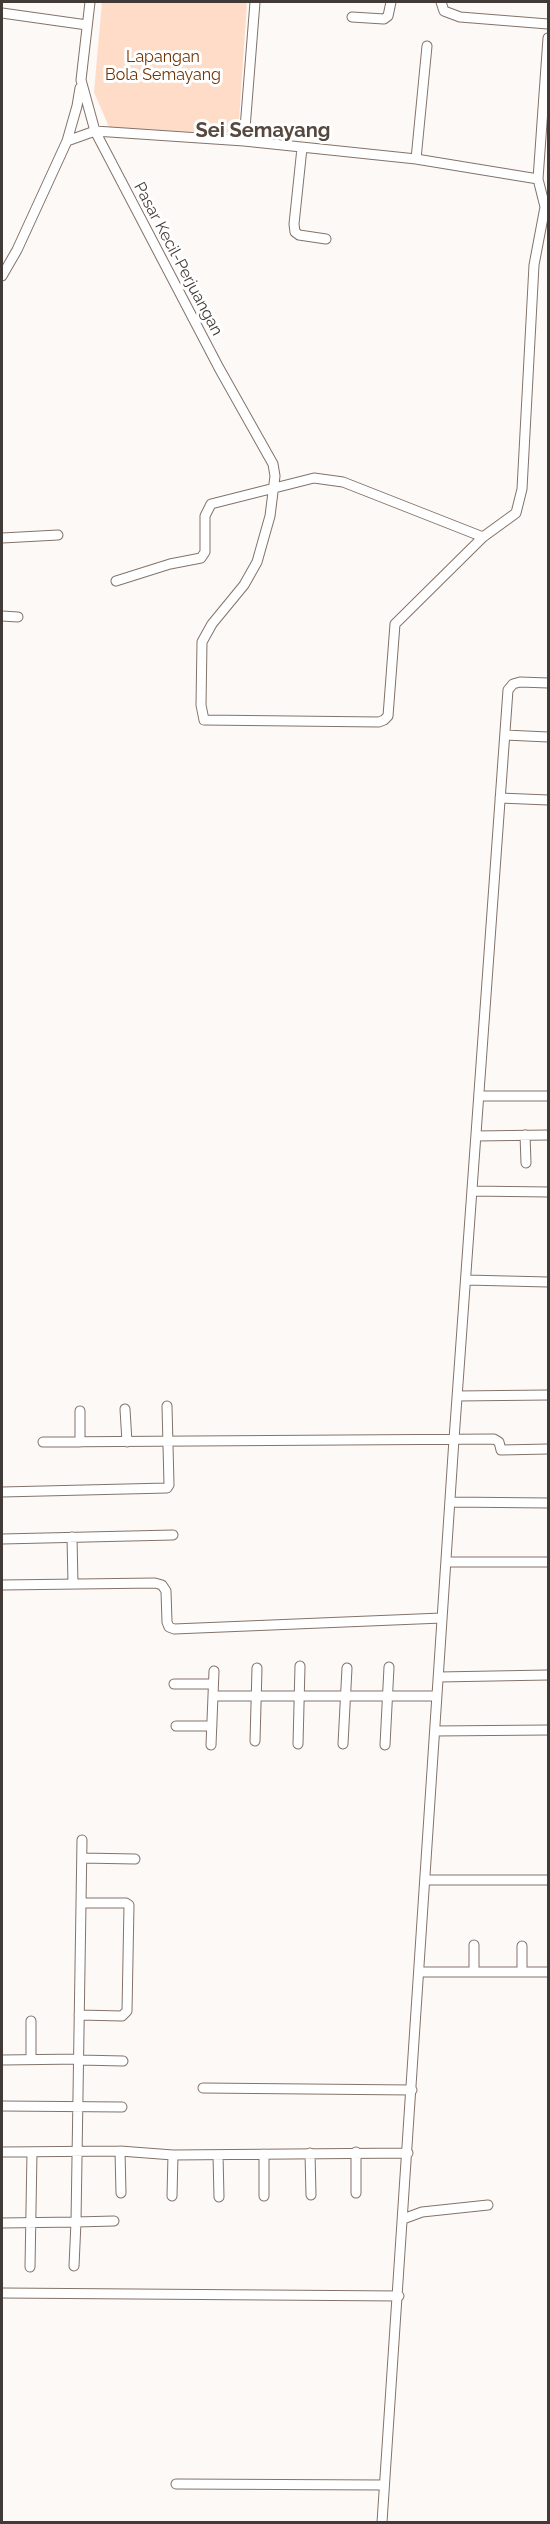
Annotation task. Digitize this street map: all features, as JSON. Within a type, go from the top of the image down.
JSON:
[{"type":"street","name":"Pasar Kecil-Perjuangan","points":[[90,2],[81,80],[94,131],[219,368],[273,464],[275,487],[269,521],[257,562],[244,585],[212,624],[202,642],[202,718],[204,720],[379,722],[384,720],[388,716],[395,624],[483,537]]},
{"type":"street","points":[[244,141],[255,2]]},
{"type":"street","points":[[352,17],[384,19],[388,16],[391,2]]},
{"type":"street","points":[[441,2],[448,15],[549,24]]},
{"type":"street","points":[[2,13],[87,25]]},
{"type":"street","points":[[116,581],[170,564],[201,558],[205,552],[205,516],[211,504],[314,478],[344,482],[483,537],[516,513],[520,504],[534,265],[547,208],[538,179],[549,38]]},
{"type":"street","points":[[416,159],[428,46]]},
{"type":"street","points":[[2,276],[67,141],[77,106],[81,80]]},
{"type":"street","points":[[67,141],[94,131],[244,141],[416,159],[538,179]]},
{"type":"street","points":[[302,148],[296,232],[299,235],[326,239]]},
{"type":"street","points":[[2,538],[58,535]]},
{"type":"street","points":[[2,616],[18,617]]},
{"type":"street","points":[[382,2523],[399,2296],[454,1439],[508,690],[513,684],[520,682],[549,683]]},
{"type":"street","points":[[505,735],[549,737]]},
{"type":"street","points":[[500,798],[549,800]]},
{"type":"street","points":[[479,1096],[549,1096]]},
{"type":"street","points":[[525,1135],[525,1163]]},
{"type":"street","points":[[476,1136],[549,1135]]},
{"type":"street","points":[[472,1191],[549,1192]]},
{"type":"street","points":[[466,1280],[549,1282]]},
{"type":"street","points":[[457,1396],[549,1395]]},
{"type":"street","points":[[2,1492],[167,1488],[169,1485],[167,1407]]},
{"type":"street","points":[[125,1409],[127,1442]]},
{"type":"street","points":[[80,1411],[80,1442]]},
{"type":"street","points":[[43,1442],[494,1439],[499,1442],[501,1450],[549,1449]]},
{"type":"street","points":[[450,1502],[549,1503]]},
{"type":"street","points":[[2,1539],[173,1535]]},
{"type":"street","points":[[72,1537],[73,1584]]},
{"type":"street","points":[[446,1562],[549,1562]]},
{"type":"street","points":[[2,1585],[155,1583],[162,1585],[166,1591],[167,1622],[169,1627],[174,1629],[442,1618]]},
{"type":"street","points":[[298,1744],[300,1666]]},
{"type":"street","points":[[385,1745],[389,1667]]},
{"type":"street","points":[[255,1741],[257,1668]]},
{"type":"street","points":[[343,1744],[347,1668]]},
{"type":"street","points":[[211,1745],[214,1671]]},
{"type":"street","points":[[439,1677],[549,1675]]},
{"type":"street","points":[[174,1684],[213,1684]]},
{"type":"street","points":[[213,1696],[437,1696]]},
{"type":"street","points":[[176,1726],[212,1726]]},
{"type":"street","points":[[435,1731],[549,1730]]},
{"type":"street","points":[[74,2266],[80,2060],[82,1840]]},
{"type":"street","points":[[82,1858],[135,1859]]},
{"type":"street","points":[[426,1880],[549,1880]]},
{"type":"street","points":[[79,2015],[122,2016],[127,2011],[129,1905],[126,1903],[82,1903]]},
{"type":"street","points":[[474,1945],[474,1972]]},
{"type":"street","points":[[522,1946],[522,1972]]},
{"type":"street","points":[[420,1972],[549,1972]]},
{"type":"street","points":[[31,2020],[31,2060]]},
{"type":"street","points":[[2,2060],[123,2061]]},
{"type":"street","points":[[203,2088],[412,2090]]},
{"type":"street","points":[[2,2106],[122,2107]]},
{"type":"street","points":[[2,2152],[120,2151],[173,2155],[408,2153]]},
{"type":"street","points":[[120,2151],[121,2193]]},
{"type":"street","points":[[30,2267],[32,2152]]},
{"type":"street","points":[[356,2152],[356,2193]]},
{"type":"street","points":[[310,2153],[311,2195]]},
{"type":"street","points":[[264,2154],[264,2196]]},
{"type":"street","points":[[172,2196],[173,2155]]},
{"type":"street","points":[[218,2155],[219,2197]]},
{"type":"street","points":[[403,2219],[422,2212],[488,2205]]},
{"type":"street","points":[[2,2223],[114,2221]]},
{"type":"street","points":[[2,2293],[399,2296]]},
{"type":"street","points":[[176,2484],[384,2485]]},
{"type":"green space","name":"Lapangan Bola Semayang","points":[[102,2],[247,2],[238,135],[109,127],[94,92]]},
{"type":"district","name":"Sei Semayang","points":[[263,131]]}]
